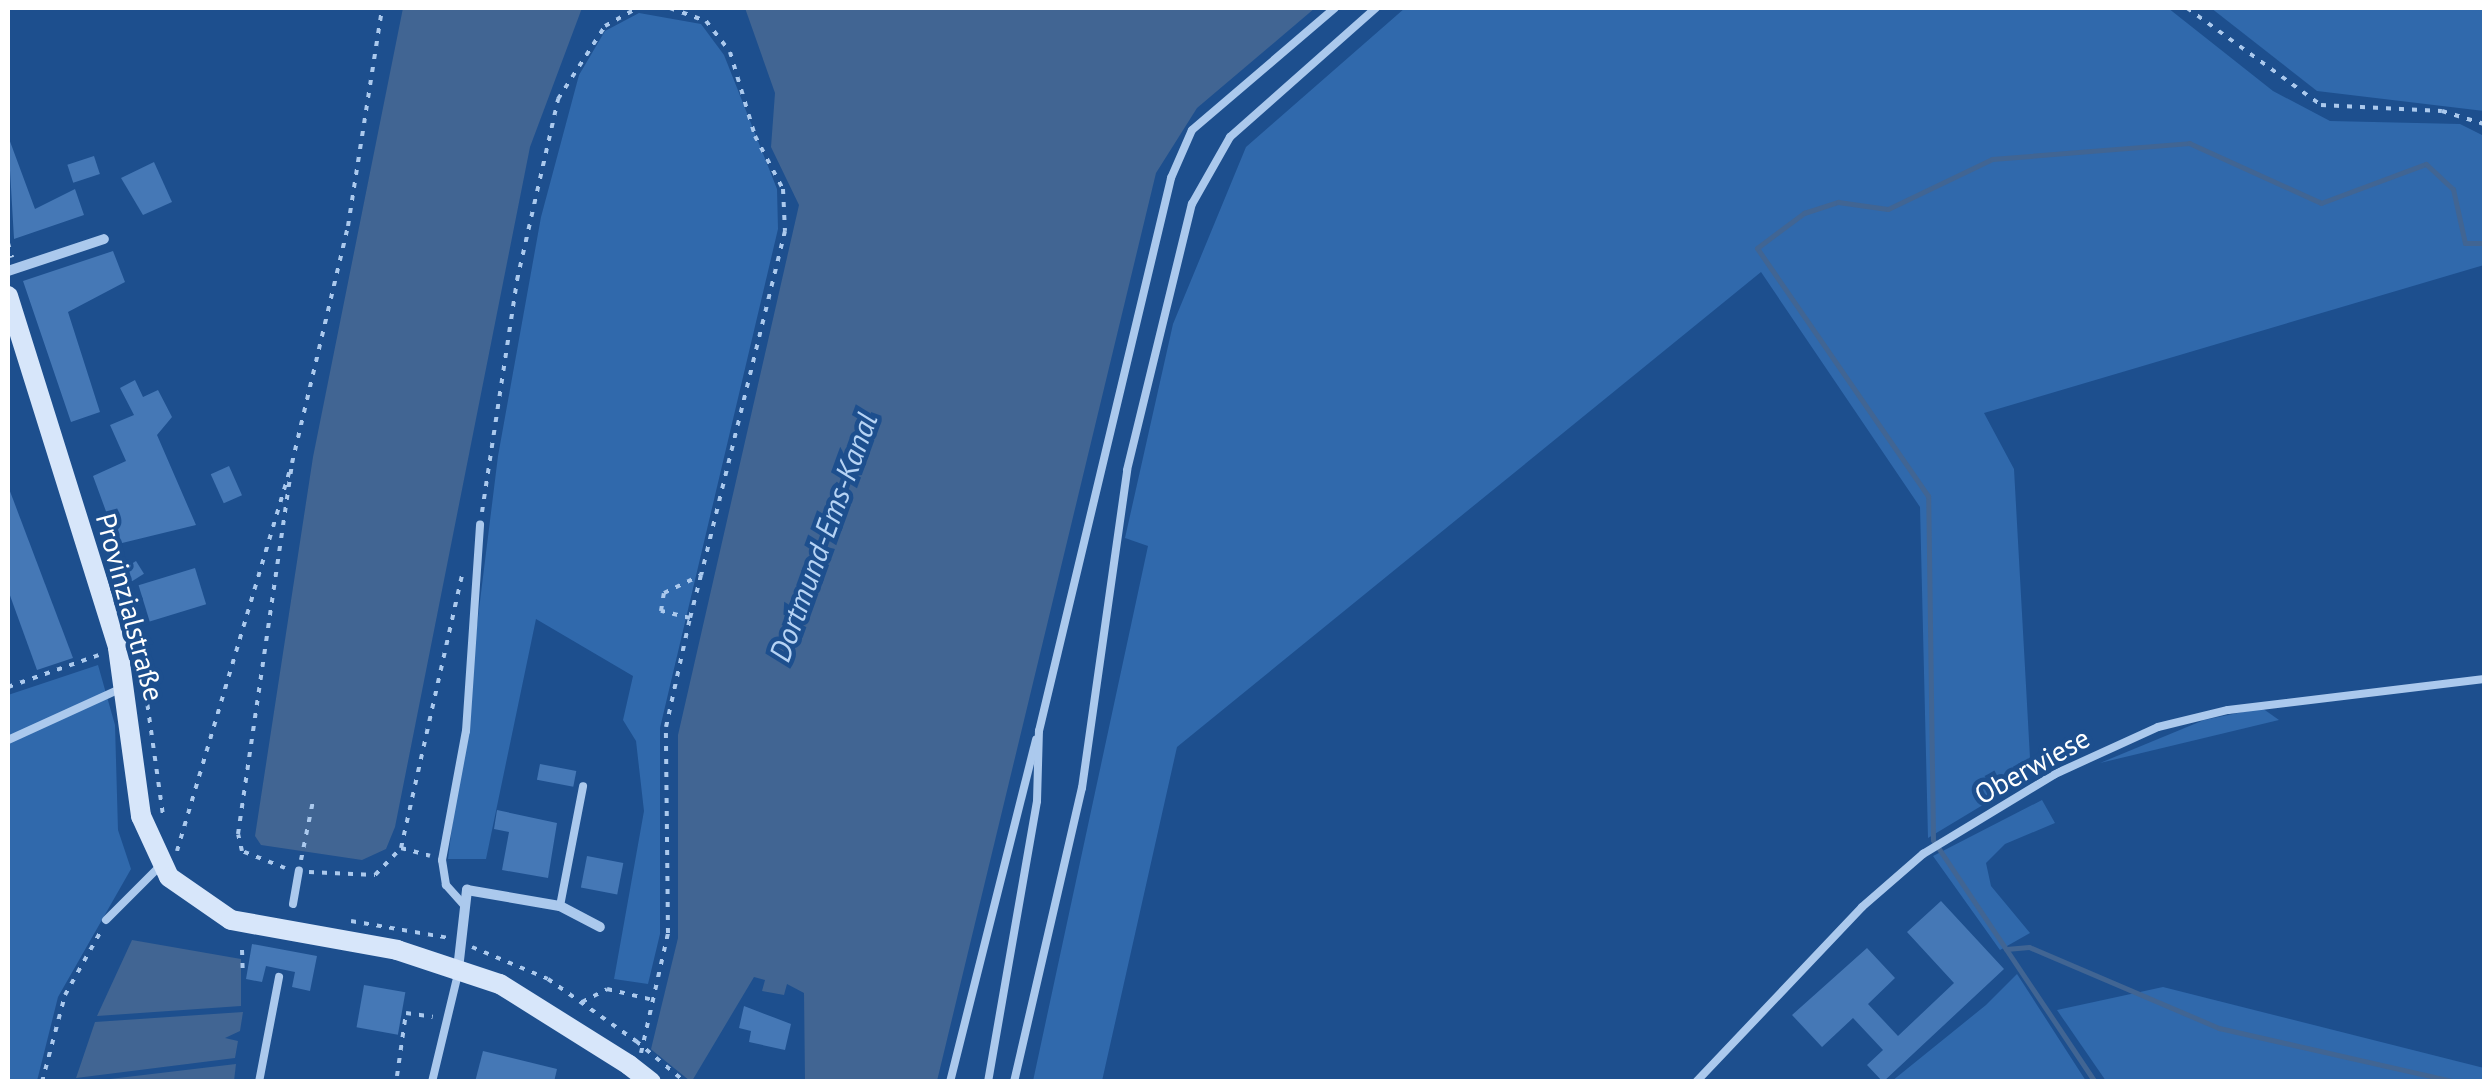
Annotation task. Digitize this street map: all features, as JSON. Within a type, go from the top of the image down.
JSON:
[{"type":"main road","name":"Provinzialstraße","points":[[8,296],[118,648],[127,687],[141,816],[168,859],[215,913],[458,970]]},
{"type":"main road","points":[[458,970],[546,1008],[639,1071]]},
{"type":"street","points":[[8,271],[104,240]]},
{"type":"street","points":[[458,970],[467,890],[560,906],[600,927]]},
{"type":"lane","points":[[950,1082],[1039,731],[1171,178],[1192,130],[1335,8]]},
{"type":"lane","points":[[1014,1082],[1082,788],[1127,470],[1192,204],[1230,137],[1376,8]]},
{"type":"lane","points":[[464,905],[446,884],[442,860],[466,731],[480,524]]},
{"type":"lane","name":"Oberwiese","points":[[1696,1082],[1898,875],[2055,774],[2158,727],[2228,710],[2484,679]]},
{"type":"lane","points":[[8,740],[127,687]]},
{"type":"lane","points":[[988,1082],[1037,801],[1039,731]]},
{"type":"lane","points":[[560,906],[583,786]]},
{"type":"lane","points":[[106,920],[168,859]]},
{"type":"lane","points":[[293,904],[299,870]]},
{"type":"lane","points":[[432,1082],[458,970]]},
{"type":"lane","points":[[259,1082],[279,978]]},
{"type":"path","points":[[168,859],[292,462],[348,226],[382,8]]},
{"type":"path","points":[[480,524],[517,280],[558,99],[605,26],[638,8]]},
{"type":"path","points":[[639,1071],[668,933],[666,727],[785,231],[783,189],[754,136],[730,52],[706,21],[670,8]]},
{"type":"path","points":[[2187,8],[2321,106],[2442,111],[2484,124]]},
{"type":"path","points":[[292,462],[238,834],[261,864],[375,875],[401,848],[464,565]]},
{"type":"path","points":[[690,618],[661,611],[664,593],[702,575]]},
{"type":"path","points":[[8,686],[118,648]]},
{"type":"path","points":[[150,700],[164,830]]},
{"type":"path","points":[[304,846],[313,801]]},
{"type":"path","points":[[168,859],[170,842]]},
{"type":"path","points":[[401,848],[442,860]]},
{"type":"path","points":[[168,859],[189,867]]},
{"type":"path","points":[[42,1082],[65,995],[106,920]]},
{"type":"path","points":[[334,921],[410,924],[460,942],[582,1002],[686,1082]]},
{"type":"path","points":[[242,950],[244,973]]},
{"type":"path","points":[[582,1002],[607,989],[653,1000]]},
{"type":"path","points":[[397,1076],[406,1013],[448,1020]]},
{"type":"shaded area","points":[[1405,8],[2168,8],[2273,91],[2330,121],[2460,124],[2484,136],[2484,265],[1984,413],[2014,469],[2031,776],[1928,838],[1920,507],[1761,272],[1177,747],[1102,1081],[1033,1081],[1148,546],[1125,538],[1173,324],[1246,147]]},
{"type":"shaded area","points":[[2211,8],[2484,8],[2484,111],[2317,91]]},
{"type":"shaded area","points":[[639,13],[701,24],[724,55],[777,189],[778,229],[660,728],[660,934],[648,984],[614,979],[644,811],[636,741],[623,720],[633,676],[536,619],[486,859],[448,859],[498,456],[541,217],[579,75],[605,31]]},
{"type":"shaded area","points":[[98,665],[115,725],[118,830],[131,869],[58,997],[37,1081],[8,1081],[8,695]]},
{"type":"shaded area","points":[[2262,708],[2279,720],[2100,763],[2204,720]]},
{"type":"shaded area","points":[[2042,800],[2055,823],[2005,844],[1986,863],[1991,886],[2030,933],[2000,950],[1933,856]]},
{"type":"shaded area","points":[[2017,974],[2086,1081],[1892,1081],[1986,1005]]},
{"type":"shaded area","points":[[2163,987],[2484,1068],[2484,1081],[2106,1081],[2057,1010]]},
{"type":"water","points":[[403,8],[582,8],[530,147],[395,827],[386,849],[362,860],[261,845],[255,836],[313,457]]},
{"type":"water","name":"Dortmund-Ems-Kanal","points":[[745,8],[1315,8],[1197,108],[1156,173],[937,1081],[805,1081],[804,993],[787,984],[784,995],[762,991],[765,980],[754,977],[692,1081],[643,1082],[678,938],[678,735],[799,205],[771,147],[775,93]]},
{"type":"water","points":[[132,940],[241,959],[241,1006],[97,1016]]},
{"type":"water","points":[[243,1012],[240,1031],[225,1038],[238,1041],[235,1058],[76,1078],[95,1022]]},
{"type":"water","points":[[236,1064],[234,1081],[93,1081]]},
{"type":"pier","points":[[647,1046],[690,1081],[638,1082]]},
{"type":"building","points":[[8,136],[35,209],[75,189],[84,215],[14,239]]},
{"type":"building","points":[[94,156],[100,174],[73,183],[67,165]]},
{"type":"building","points":[[154,162],[172,202],[143,215],[121,178]]},
{"type":"building","points":[[113,251],[125,282],[68,312],[100,412],[71,422],[23,281]]},
{"type":"building","points":[[135,380],[143,397],[158,390],[172,417],[157,435],[196,525],[118,544],[93,476],[126,461],[110,425],[134,415],[120,388]]},
{"type":"building","points":[[229,466],[242,495],[224,503],[211,474]]},
{"type":"building","points":[[8,486],[73,658],[37,670],[8,590]]},
{"type":"building","points":[[136,561],[144,574],[131,582],[123,569]]},
{"type":"building","points":[[195,568],[206,604],[150,622],[139,585]]},
{"type":"building","points":[[540,764],[576,771],[573,787],[537,780]]},
{"type":"building","points":[[497,810],[557,823],[548,878],[502,870],[509,832],[494,829]]},
{"type":"building","points":[[587,856],[623,863],[617,894],[581,887]]},
{"type":"building","points":[[1941,901],[2004,969],[1883,1082],[1867,1065],[1883,1050],[1853,1018],[1822,1047],[1792,1015],[1867,948],[1895,978],[1868,1004],[1898,1036],[1954,983],[1907,932]]},
{"type":"building","points":[[252,944],[317,956],[310,991],[292,987],[295,972],[266,966],[262,982],[246,979]]},
{"type":"building","points":[[364,985],[405,992],[398,1035],[357,1027]]},
{"type":"building","points":[[744,1006],[791,1024],[785,1050],[749,1042],[751,1031],[739,1028]]},
{"type":"building","points":[[483,1051],[557,1069],[554,1082],[475,1082]]},
{"type":"waterway","points":[[2095,1082],[1933,840],[1928,496],[1757,248],[1804,213],[1838,202],[1888,209],[1992,159],[2189,143],[2321,203],[2426,164],[2453,189],[2465,243],[2484,243]]},
{"type":"waterway","points":[[2006,949],[2029,947],[2219,1028],[2456,1082]]}]
